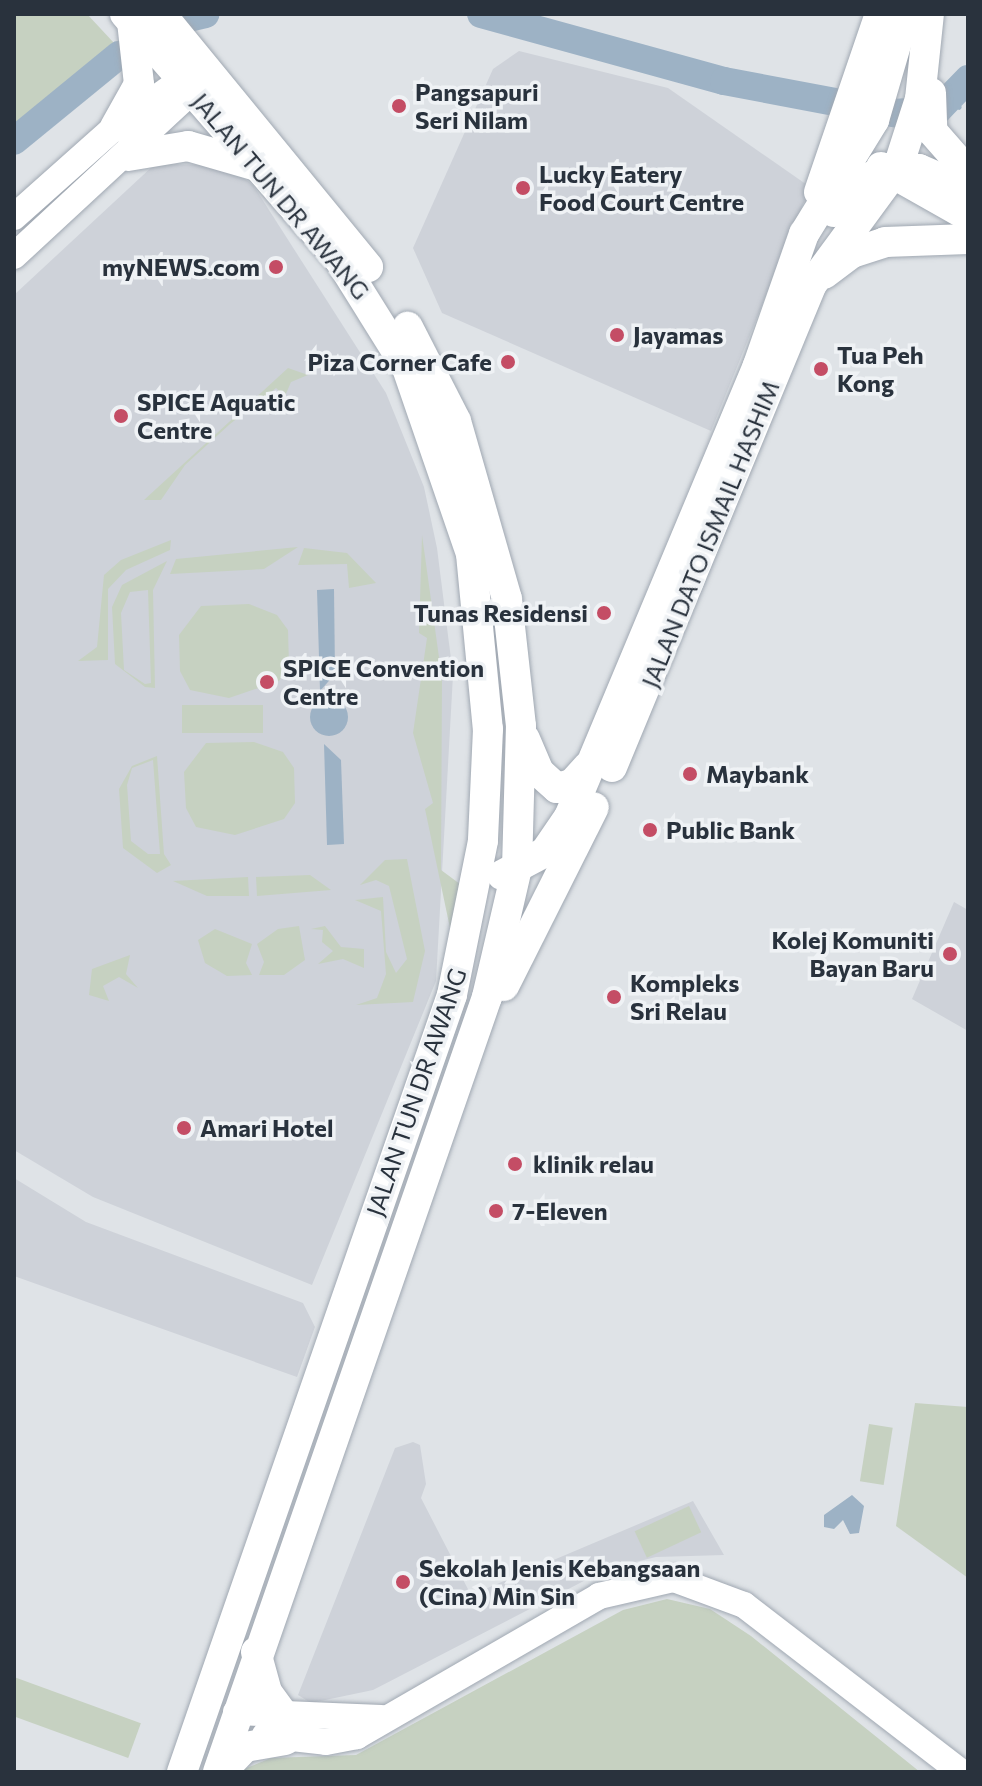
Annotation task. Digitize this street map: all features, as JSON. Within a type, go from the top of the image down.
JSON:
[{"type":"main road","name":"JALAN TUN DR AWANG","points":[[161,14],[227,86],[377,279],[456,421],[507,599],[521,726],[517,868],[500,955],[256,1652],[228,1718],[219,1772]]},
{"type":"main road","points":[[813,213],[844,107],[880,14]]},
{"type":"main road","name":"JALAN DATO ISMAIL HASHIM","points":[[386,1186],[446,1066],[495,885],[560,834],[593,760],[813,213],[875,117],[905,14]]},
{"type":"main road","name":"JALAN DATO ISMAIL HASHIM","points":[[467,1052],[576,850],[812,284],[843,233],[891,172],[924,112],[929,14]]},
{"type":"main road","name":"JALAN TUN DR AWANG","points":[[134,16],[339,259],[407,368],[459,502],[480,606],[488,759],[478,874],[452,995],[186,1760]]},
{"type":"main road","points":[[115,127],[139,84],[134,16]]},
{"type":"main road","points":[[190,82],[227,86]]},
{"type":"main road","points":[[924,112],[944,152],[968,172]]},
{"type":"main road","points":[[875,117],[891,172],[968,216]]},
{"type":"main road","points":[[128,156],[188,146],[266,171]]},
{"type":"main road","points":[[800,249],[855,187],[891,172],[968,190]]},
{"type":"main road","points":[[812,284],[852,253],[885,242],[968,239]]},
{"type":"main road","points":[[521,726],[534,764],[553,786],[572,784],[593,760]]},
{"type":"main road","points":[[219,1772],[245,1747],[285,1728],[263,1684],[256,1652]]},
{"type":"main road","points":[[186,1760],[228,1718],[216,1678]]},
{"type":"street","points":[[14,217],[115,127],[190,82]]},
{"type":"street","points":[[14,256],[128,156],[190,82]]},
{"type":"street","points":[[228,1718],[285,1728],[381,1718],[599,1596],[674,1579],[744,1605],[961,1772]]},
{"type":"shaded area","points":[[519,51],[668,88],[810,187],[711,431],[442,313],[413,248],[493,69]]},
{"type":"shaded area","points":[[155,164],[226,165],[253,185],[386,393],[424,487],[437,548],[453,675],[436,981],[312,1285],[93,1197],[14,1150],[14,295]]},
{"type":"shaded area","name":"Kolej Komuniti Bayan Baru","points":[[954,902],[968,910],[968,1031],[912,999]]},
{"type":"shaded area","points":[[14,1178],[86,1222],[303,1303],[315,1327],[297,1377],[14,1276]]},
{"type":"shaded area","name":"Sekolah Jenis Kebangsaan (Cina) Min Sin","points":[[413,1442],[420,1445],[426,1484],[421,1498],[471,1595],[693,1501],[724,1555],[656,1557],[607,1569],[373,1690],[311,1703],[298,1695],[395,1448]]},
{"type":"green space","points":[[14,14],[87,14],[114,43],[14,133]]},
{"type":"green space","points":[[288,368],[308,375],[291,382],[285,396],[276,388],[230,424],[185,465],[161,500],[144,500]]},
{"type":"green space","points":[[422,535],[442,679],[441,870],[460,884],[450,928],[425,809],[433,803],[413,733],[427,638],[419,633]]},
{"type":"green space","points":[[171,540],[170,550],[126,570],[108,589],[108,660],[78,661],[97,647],[104,575],[121,560]]},
{"type":"green space","points":[[298,547],[264,569],[170,574],[176,559]]},
{"type":"green space","points":[[304,548],[347,553],[376,583],[349,588],[347,564],[298,565]]},
{"type":"green space","points":[[167,561],[153,590],[155,688],[145,687],[115,664],[112,607],[122,585]],"holes":[[[148,590],[151,683],[145,684],[124,670],[121,613],[130,592]]]},
{"type":"green space","points":[[249,604],[277,615],[288,630],[289,665],[279,681],[229,698],[190,690],[180,671],[179,635],[201,606]]},
{"type":"green space","points":[[182,705],[263,705],[263,733],[182,733]]},
{"type":"green space","points":[[254,742],[283,752],[294,768],[295,803],[284,819],[235,835],[196,827],[186,808],[184,772],[206,743]]},
{"type":"green space","points":[[157,756],[164,854],[171,865],[157,873],[123,848],[119,789],[132,766]],"holes":[[[153,760],[160,854],[148,854],[131,841],[127,785],[132,768]]]},
{"type":"green space","points":[[407,859],[425,951],[413,1002],[356,1005],[377,998],[386,974],[381,911],[355,900],[383,897],[386,952],[396,973],[407,959],[389,886],[376,880],[360,885],[385,860]]},
{"type":"green space","points":[[310,875],[331,890],[257,896],[256,877]]},
{"type":"green space","points":[[248,877],[249,896],[207,896],[173,881]]},
{"type":"green space","points":[[299,926],[305,960],[284,975],[259,975],[264,962],[257,944],[278,929]]},
{"type":"green space","points":[[325,926],[341,947],[364,949],[364,968],[343,959],[318,964],[333,951],[322,942],[323,930],[311,929]]},
{"type":"green space","points":[[215,929],[252,944],[246,963],[252,975],[227,976],[205,963],[198,940]]},
{"type":"green space","points":[[130,955],[126,974],[138,988],[119,977],[103,986],[109,1001],[89,995],[92,969]]},
{"type":"green space","points":[[915,1403],[968,1407],[968,1578],[896,1526]]},
{"type":"green space","points":[[869,1424],[893,1428],[884,1485],[860,1481]]},
{"type":"green space","points":[[689,1506],[701,1532],[647,1558],[635,1531]]},
{"type":"green space","points":[[667,1599],[710,1609],[751,1636],[920,1772],[237,1772],[271,1758],[356,1755],[623,1610]]},
{"type":"green space","points":[[14,1677],[141,1723],[128,1758],[14,1716]]},
{"type":"water","points":[[334,589],[335,674],[320,691],[317,590]]},
{"type":"water","points":[[329,698],[343,703],[348,717],[343,731],[329,736],[315,731],[310,717],[315,703]]},
{"type":"water","points":[[324,744],[341,760],[344,844],[327,845]]},
{"type":"water","points":[[852,1495],[864,1506],[859,1533],[850,1534],[843,1520],[834,1529],[824,1527],[824,1515]]},
{"type":"waterway","points":[[184,19],[205,14]]},
{"type":"waterway","points":[[481,14],[724,81],[894,113],[938,110],[968,79]]},
{"type":"waterway","points":[[14,141],[119,55]]},
{"type":"waterway","points":[[950,100],[959,107]]},
{"type":"place","name":"Pangsapuri Seri Nilam","points":[[399,106]]},
{"type":"place","name":"Lucky Eatery Food Court Centre","points":[[523,188]]},
{"type":"place","name":"myNEWS.com","points":[[276,267]]},
{"type":"place","name":"Jayamas","points":[[617,335]]},
{"type":"place","name":"Piza Corner Cafe","points":[[508,362]]},
{"type":"place","name":"Tua Peh Kong","points":[[821,369]]},
{"type":"place","name":"SPICE Aquatic Centre","points":[[121,416]]},
{"type":"place","name":"Tunas Residensi","points":[[604,613]]},
{"type":"place","name":"SPICE Convention Centre","points":[[267,682]]},
{"type":"place","name":"Maybank","points":[[690,774]]},
{"type":"place","name":"Public Bank","points":[[650,830]]},
{"type":"place","name":"Kolej Komuniti Bayan Baru","points":[[950,954]]},
{"type":"place","name":"Kompleks Sri Relau","points":[[614,997]]},
{"type":"place","name":"Amari Hotel","points":[[184,1128]]},
{"type":"place","name":"klinik relau","points":[[515,1164]]},
{"type":"place","name":"7-Eleven","points":[[496,1211]]},
{"type":"place","name":"Sekolah Jenis Kebangsaan (Cina) Min Sin","points":[[403,1582]]}]
